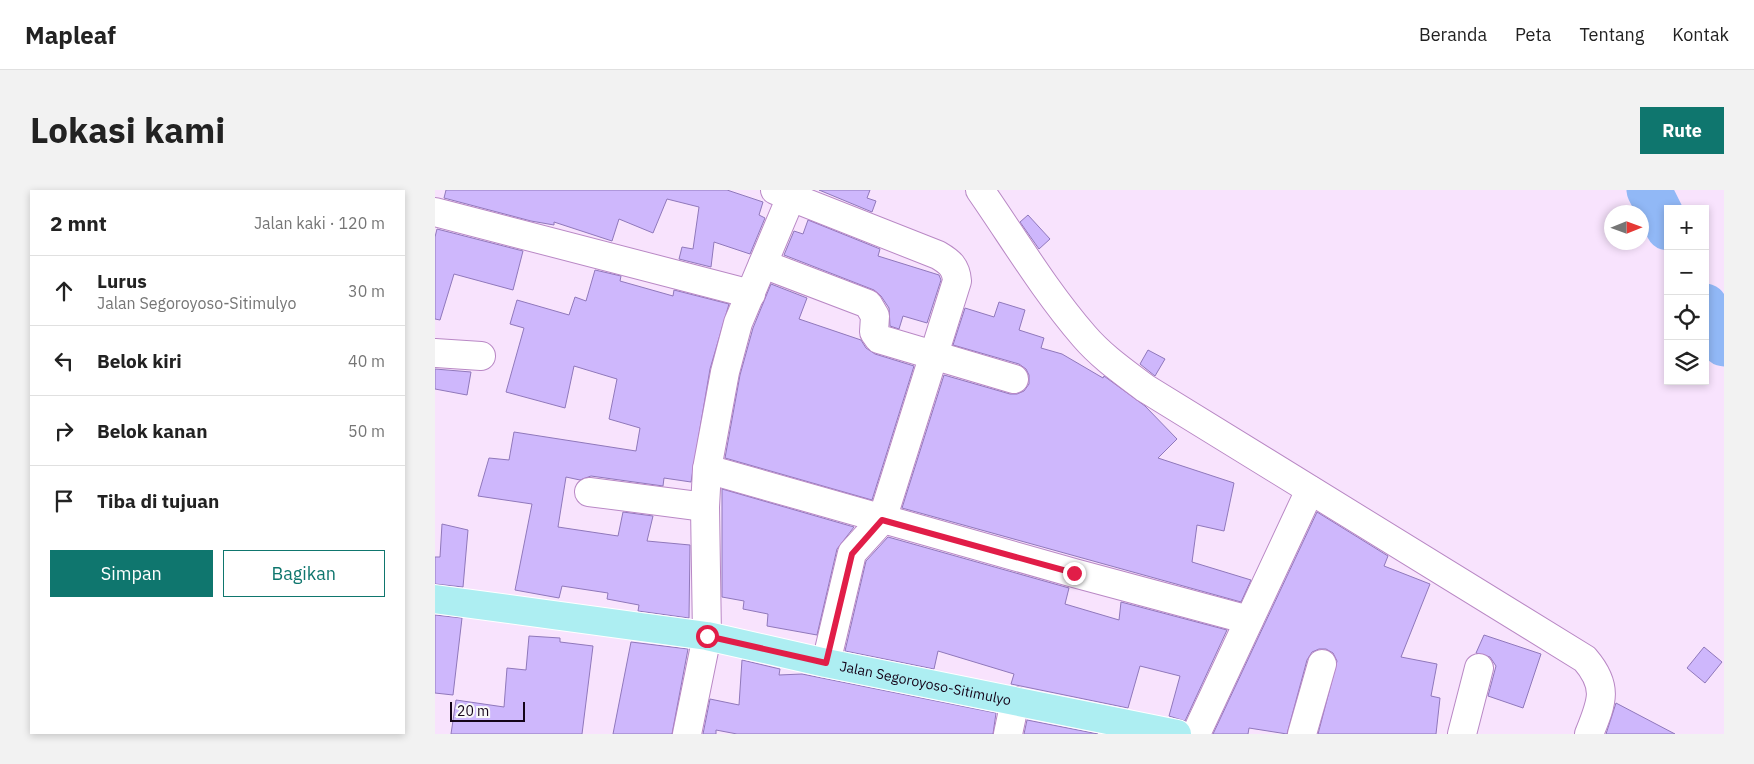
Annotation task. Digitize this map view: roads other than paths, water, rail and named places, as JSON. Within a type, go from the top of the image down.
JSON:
[{"type":"main road","name":"Jalan Segoroyoso-Sitimulyo","points":[[435,599],[707,636],[826,663],[1177,734]]},
{"type":"street","points":[[980,190],[1059,304],[1085,338],[1113,364],[1145,388],[1585,659],[1597,673],[1601,689],[1599,710],[1589,734]]},
{"type":"street","points":[[687,734],[707,636],[705,507],[707,469],[725,372],[738,323],[763,264],[786,192],[938,255],[951,262],[957,272],[957,281],[882,520],[852,554],[826,663]]},
{"type":"street","points":[[435,212],[751,294]]},
{"type":"street","points":[[763,264],[868,304],[875,316],[875,336],[932,356],[1014,379]]},
{"type":"street","points":[[435,352],[481,356]]},
{"type":"street","points":[[707,469],[882,520],[1249,620]]},
{"type":"street","points":[[1196,734],[1310,490]]},
{"type":"street","points":[[589,492],[705,507]]},
{"type":"street","points":[[1302,734],[1322,664]]},
{"type":"street","points":[[1462,734],[1479,668]]},
{"type":"street","points":[[1008,734],[1015,701]]},
{"type":"waterway","points":[[1649,190],[1664,220]]},
{"type":"waterway","points":[[1709,314],[1724,344]]}]
